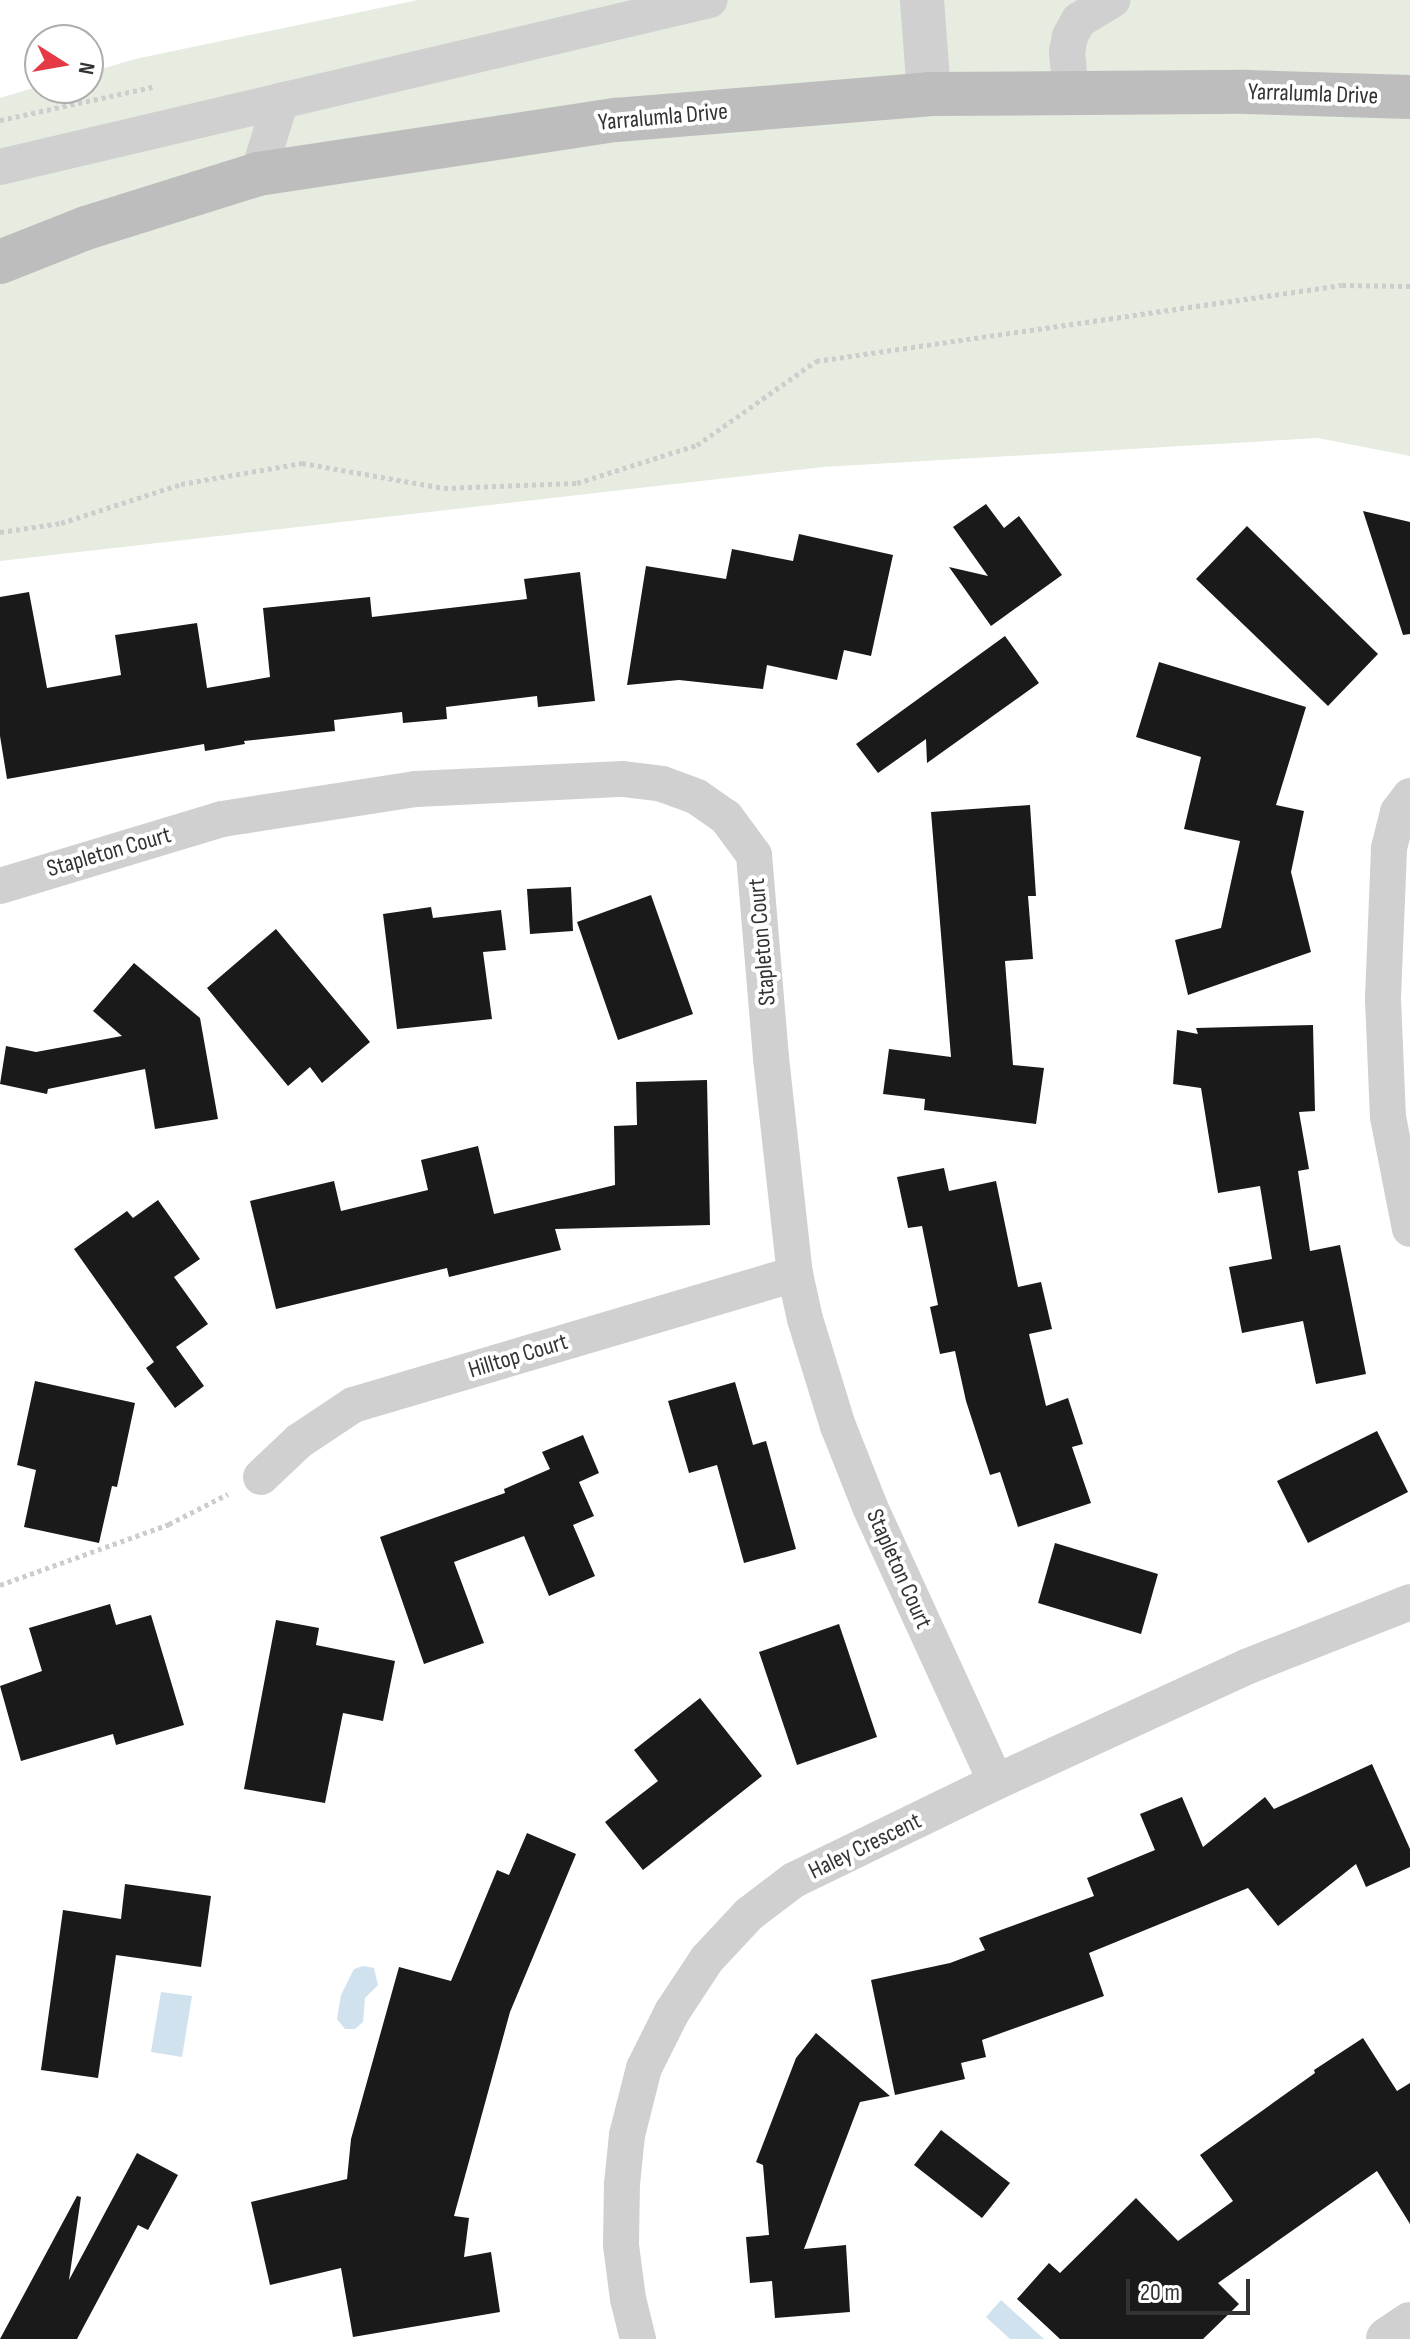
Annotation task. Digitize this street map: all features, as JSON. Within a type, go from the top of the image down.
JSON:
[{"type":"main road","name":"Yarralumla Drive","points":[[0,262],[86,228],[258,174],[616,120],[929,94],[1247,92],[1410,97]]},
{"type":"street","points":[[0,167],[710,0]]},
{"type":"street","points":[[922,0],[929,94]]},
{"type":"street","points":[[1071,93],[1067,52],[1070,36],[1079,20],[1112,0]]},
{"type":"street","points":[[258,174],[281,100]]},
{"type":"street","name":"Stapleton Court","points":[[0,886],[222,819],[416,789],[623,779],[662,784],[697,797],[726,817],[754,855],[771,1058],[795,1274],[838,1426],[870,1507],[996,1782]]},
{"type":"street","points":[[1410,796],[1398,812],[1389,849],[1384,892],[1383,999],[1388,1117],[1410,1229]]},
{"type":"street","points":[[1383,999],[1395,955],[1410,926]]},
{"type":"street","name":"Hilltop Court","points":[[261,1477],[299,1441],[353,1405],[795,1274]]},
{"type":"street","name":"Haley Crescent","points":[[638,2339],[621,2245],[627,2135],[644,2068],[672,2012],[707,1959],[749,1914],[794,1880],[996,1782],[1246,1667],[1410,1602]]},
{"type":"street","points":[[1388,2339],[1410,2324]]},
{"type":"path","points":[[0,532],[61,523],[181,484],[302,463],[444,488],[577,483],[697,445],[816,361],[1342,285],[1410,286]]},
{"type":"path","points":[[0,1585],[169,1524],[261,1477]]},
{"type":"shaded area","points":[[418,0],[1410,0],[1410,456],[1318,438],[823,467],[0,561],[0,98],[24,91],[24,104],[104,104],[104,68],[135,59]]},
{"type":"water","points":[[363,1966],[374,1968],[378,1985],[365,1998],[363,2022],[355,2029],[345,2029],[337,2019],[341,1995],[354,1969]]},
{"type":"water","points":[[161,1992],[192,1996],[182,2057],[151,2052]]},
{"type":"water","points":[[1001,2300],[1044,2339],[1010,2339],[986,2317]]},
{"type":"building","points":[[986,504],[1004,528],[1019,516],[1062,575],[991,626],[949,567],[988,576],[953,527]]},
{"type":"building","points":[[1363,511],[1410,522],[1410,634],[1403,635]]},
{"type":"building","points":[[1247,526],[1378,654],[1328,706],[1196,579]]},
{"type":"building","points":[[799,534],[893,555],[871,656],[844,650],[837,680],[767,665],[763,689],[679,680],[627,685],[646,566],[726,579],[732,549],[793,561]]},
{"type":"building","points":[[580,572],[595,701],[538,707],[537,696],[446,707],[447,719],[403,723],[402,712],[334,720],[335,731],[244,741],[245,744],[205,751],[204,744],[7,779],[0,736],[0,597],[29,592],[47,688],[121,675],[115,635],[197,623],[207,688],[270,677],[263,608],[370,597],[372,617],[527,599],[524,579]]},
{"type":"building","points":[[1005,636],[1039,683],[927,763],[926,739],[878,773],[856,744]]},
{"type":"building","points":[[1159,662],[1306,707],[1276,805],[1304,811],[1291,872],[1311,952],[1188,995],[1175,940],[1221,928],[1240,841],[1184,829],[1201,757],[1136,737]]},
{"type":"building","points":[[1030,805],[1036,896],[1028,896],[1033,959],[1005,961],[1013,1065],[1044,1068],[1036,1124],[924,1110],[925,1099],[883,1094],[889,1049],[951,1057],[931,812]]},
{"type":"building","points":[[571,887],[573,931],[530,934],[527,889]]},
{"type":"building","points":[[651,895],[693,1014],[618,1040],[577,922]]},
{"type":"building","points":[[431,907],[433,918],[501,910],[506,950],[483,952],[492,1019],[397,1029],[383,914]]},
{"type":"building","points":[[276,929],[370,1042],[322,1083],[310,1067],[288,1086],[207,988]]},
{"type":"building","points":[[134,963],[200,1018],[218,1119],[155,1129],[145,1069],[48,1089],[47,1094],[0,1084],[6,1046],[36,1052],[122,1036],[93,1011]]},
{"type":"building","points":[[1313,1025],[1315,1111],[1299,1112],[1309,1169],[1298,1171],[1310,1251],[1340,1245],[1366,1374],[1316,1384],[1303,1321],[1242,1333],[1229,1267],[1272,1259],[1260,1186],[1218,1193],[1201,1088],[1173,1084],[1177,1030],[1198,1034],[1196,1028]]},
{"type":"building","points":[[707,1080],[710,1225],[555,1229],[561,1250],[449,1277],[447,1268],[276,1309],[250,1201],[334,1181],[341,1211],[428,1190],[421,1160],[478,1146],[494,1214],[615,1185],[614,1126],[637,1125],[636,1082]]},
{"type":"building","points":[[944,1168],[949,1191],[996,1181],[1018,1287],[1041,1282],[1052,1329],[1029,1334],[1046,1406],[1068,1398],[1083,1444],[1072,1447],[1091,1503],[1018,1527],[1000,1472],[990,1475],[966,1401],[955,1351],[940,1354],[930,1307],[938,1305],[922,1226],[908,1228],[897,1177]]},
{"type":"building","points":[[158,1200],[200,1259],[174,1277],[208,1324],[176,1347],[204,1386],[175,1408],[146,1368],[154,1362],[74,1249],[127,1211],[133,1218]]},
{"type":"building","points":[[35,1381],[135,1403],[117,1487],[112,1486],[99,1543],[24,1527],[36,1470],[17,1465]]},
{"type":"building","points":[[735,1382],[753,1445],[766,1441],[796,1549],[744,1563],[717,1465],[689,1473],[668,1401]]},
{"type":"building","points":[[1377,1431],[1408,1492],[1308,1543],[1277,1481]]},
{"type":"building","points":[[583,1435],[599,1473],[579,1482],[594,1516],[573,1525],[595,1576],[549,1596],[524,1536],[454,1562],[484,1643],[424,1664],[380,1537],[505,1493],[504,1489],[550,1469],[542,1452]]},
{"type":"building","points":[[1055,1543],[1158,1574],[1141,1634],[1038,1603]]},
{"type":"building","points":[[110,1604],[116,1625],[151,1615],[184,1725],[116,1745],[113,1734],[21,1761],[0,1686],[42,1671],[29,1628]]},
{"type":"building","points":[[276,1620],[319,1628],[316,1645],[395,1661],[383,1721],[343,1713],[325,1803],[244,1789]]},
{"type":"building","points":[[839,1624],[877,1737],[797,1765],[759,1652]]},
{"type":"building","points":[[700,1698],[762,1776],[643,1870],[605,1822],[658,1781],[634,1750]]},
{"type":"building","points":[[1372,1764],[1410,1849],[1410,1867],[1366,1887],[1356,1864],[1278,1926],[1248,1888],[1089,1953],[1104,1996],[982,2040],[986,2057],[961,2063],[965,2079],[895,2095],[871,1980],[950,1963],[985,1950],[979,1938],[1094,1896],[1087,1878],[1155,1850],[1140,1814],[1182,1797],[1203,1847],[1265,1797],[1274,1809]]},
{"type":"building","points":[[527,1833],[576,1854],[510,2012],[454,2216],[469,2218],[464,2257],[491,2252],[500,2312],[353,2337],[341,2268],[270,2285],[251,2202],[347,2179],[351,2139],[399,1967],[451,1981],[497,1870],[509,1875]]},
{"type":"building","points":[[125,1884],[211,1896],[201,1967],[116,1955],[98,2078],[41,2070],[63,1910],[121,1919]]},
{"type":"building","points":[[816,2033],[890,2096],[860,2102],[804,2249],[846,2245],[850,2312],[775,2318],[772,2281],[750,2283],[746,2237],[769,2235],[763,2165],[756,2162],[796,2058]]},
{"type":"building","points":[[1363,2038],[1397,2091],[1410,2083],[1410,2224],[1377,2171],[1218,2283],[1239,2304],[1203,2339],[1060,2339],[1017,2299],[1049,2263],[1060,2273],[1136,2198],[1178,2241],[1233,2201],[1200,2155],[1315,2073],[1314,2070]]},
{"type":"building","points":[[941,2130],[1010,2183],[982,2218],[914,2165]]},
{"type":"building","points":[[137,2153],[178,2175],[148,2230],[138,2225],[77,2339],[0,2339],[77,2196],[81,2197],[69,2280]]}]
